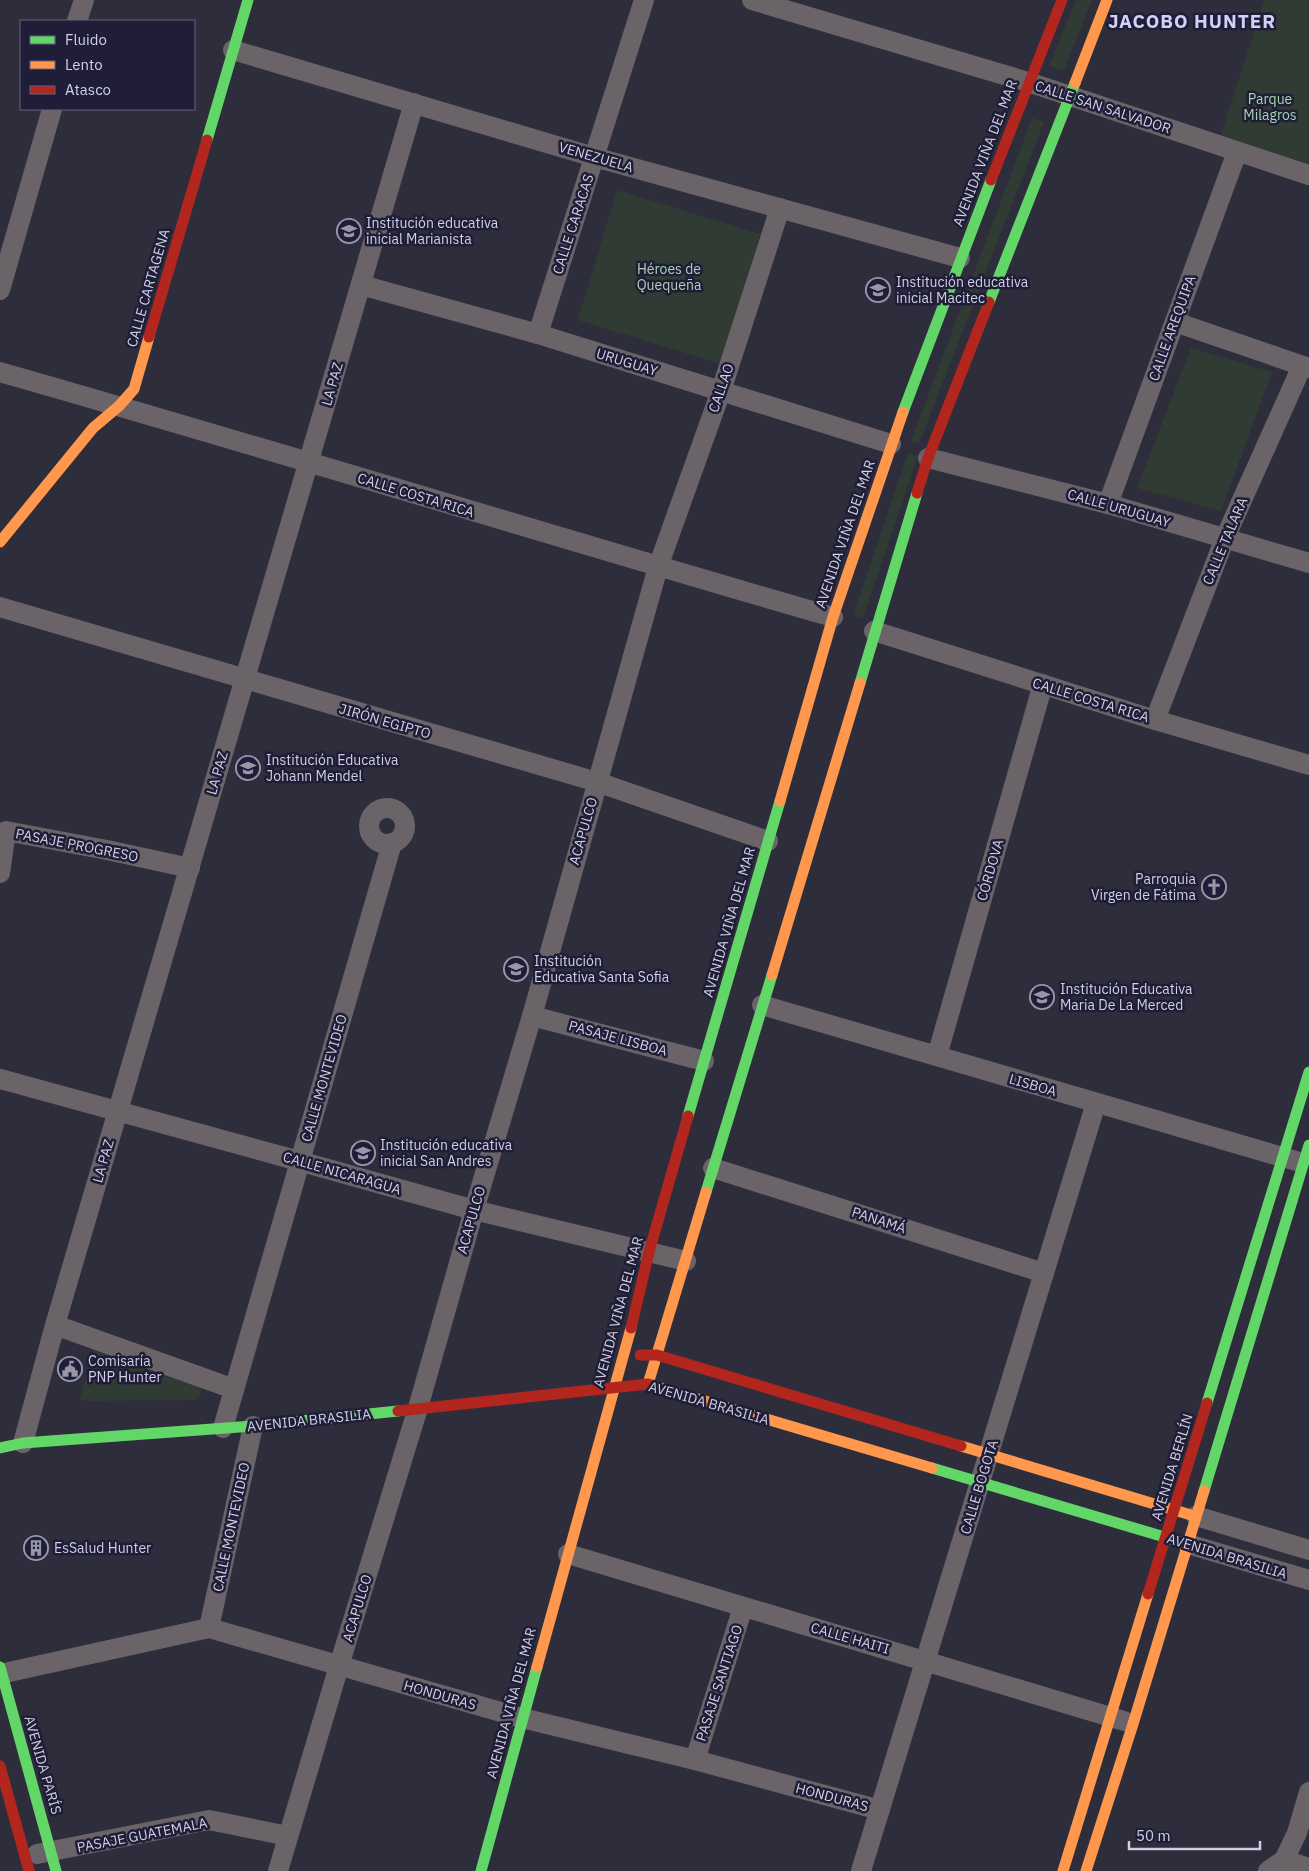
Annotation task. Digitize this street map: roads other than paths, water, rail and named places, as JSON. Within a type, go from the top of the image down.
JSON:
[{"type":"street","points":[[77,20],[84,0]]},
{"type":"street","name":"CALLE CARTAGENA","points":[[0,542],[93,428],[119,406],[134,389],[248,0]]},
{"type":"street","name":"CALLE CARACAS","points":[[538,334],[644,0]]},
{"type":"street","name":"CALLE SAN SALVADOR","points":[[752,0],[1028,82],[1309,176]]},
{"type":"street","name":"AVENIDA VIÑA DEL MAR","points":[[481,1871],[624,1354],[648,1252],[833,617],[891,444],[960,258],[1062,0]]},
{"type":"street","points":[[648,1384],[874,631],[928,458],[1107,0]]},
{"type":"street","name":"VENEZUELA","points":[[233,50],[594,157],[960,258]]},
{"type":"street","name":"LA PAZ","points":[[23,1443],[55,1326],[414,103]]},
{"type":"street","points":[[0,290],[52,110]]},
{"type":"street","name":"CALLE AREQUIPA","points":[[1108,504],[1238,152]]},
{"type":"street","name":"CALLAO","points":[[658,567],[721,391],[780,208]]},
{"type":"street","name":"URUGUAY","points":[[361,285],[538,334],[891,444]]},
{"type":"street","points":[[1174,322],[1306,367]]},
{"type":"street","name":"CALLE TALARA","points":[[1155,720],[1225,538],[1306,367]]},
{"type":"street","name":"CALLE COSTA RICA","points":[[0,372],[833,617]]},
{"type":"street","name":"CALLE URUGUAY","points":[[928,458],[1108,504],[1309,563]]},
{"type":"street","name":"ACAPULCO","points":[[278,1871],[418,1408],[474,1210],[532,1016],[658,567]]},
{"type":"street","name":"JIRÓN EGIPTO","points":[[0,607],[597,782],[768,841]]},
{"type":"street","name":"CALLE COSTA RICA","points":[[874,631],[1155,720],[1309,765]]},
{"type":"street","name":"CÓRDOVA","points":[[937,1056],[1043,684]]},
{"type":"street","name":"PASAJE PROGRESO","points":[[0,873],[6,831],[190,868]]},
{"type":"street","name":"CALLE MONTEVIDEO","points":[[223,1428],[392,843]]},
{"type":"street","name":"LISBOA","points":[[762,1005],[1283,1158],[1306,1154]]},
{"type":"street","name":"PASAJE LISBOA","points":[[532,1016],[704,1061]]},
{"type":"street","name":"AVENIDA BERLÍN","points":[[1063,1871],[1112,1717],[1309,1072]]},
{"type":"street","name":"CALLE NICARAGUA","points":[[0,1080],[474,1210],[686,1261]]},
{"type":"street","name":"CALLE BOGOTA","points":[[862,1871],[1096,1103]]},
{"type":"street","points":[[1086,1871],[1133,1724],[1306,1154]]},
{"type":"street","name":"PANAMÁ","points":[[714,1168],[1044,1273]]},
{"type":"street","points":[[55,1326],[234,1389]]},
{"type":"street","points":[[624,1354],[657,1355],[1309,1550]]},
{"type":"street","name":"AVENIDA BRASILIA","points":[[0,1448],[23,1443],[253,1426],[648,1384],[1309,1580]]},
{"type":"street","name":"CALLE MONTEVIDEO","points":[[209,1628],[253,1426]]},
{"type":"street","name":"CALLE HAITI","points":[[568,1554],[1133,1724]]},
{"type":"street","name":"PASAJE SANTIAGO","points":[[695,1760],[744,1607]]},
{"type":"street","name":"HONDURAS","points":[[1,1672],[209,1628],[522,1718],[695,1760],[880,1810]]},
{"type":"street","name":"AVENIDA PARÍS","points":[[1,1672],[54,1861]]},
{"type":"street","points":[[0,1766],[27,1863]]},
{"type":"street","points":[[1309,1792],[1297,1833],[1276,1865],[1309,1868]]},
{"type":"street","name":"PASAJE GUATEMALA","points":[[27,1863],[54,1861],[209,1820],[288,1836]]},
{"type":"place","name":"Institución educativa inicial Marianista","points":[[349,231]]},
{"type":"place","name":"Institución educativa inicial Macitec","points":[[878,290]]},
{"type":"place","name":"Institución Educativa Johann Mendel","points":[[248,768]]},
{"type":"place","name":"Parroquia Virgen de Fátima","points":[[1214,887]]},
{"type":"place","name":"Institución Educativa Santa Sofia","points":[[516,969]]},
{"type":"place","name":"Institución Educativa Maria De La Merced","points":[[1042,997]]},
{"type":"place","name":"Institución educativa inicial San Andres","points":[[363,1153]]},
{"type":"place","name":"Comisaría PNP Hunter","points":[[70,1369]]},
{"type":"place","name":"EsSalud Hunter","points":[[36,1548]]},
{"type":"district","name":"JACOBO HUNTER","points":[[1192,21]]},
{"type":"park label","name":"Parque Milagros","points":[[1270,108]]},
{"type":"park label","name":"Héroes de Quequeña","points":[[669,278]]}]
